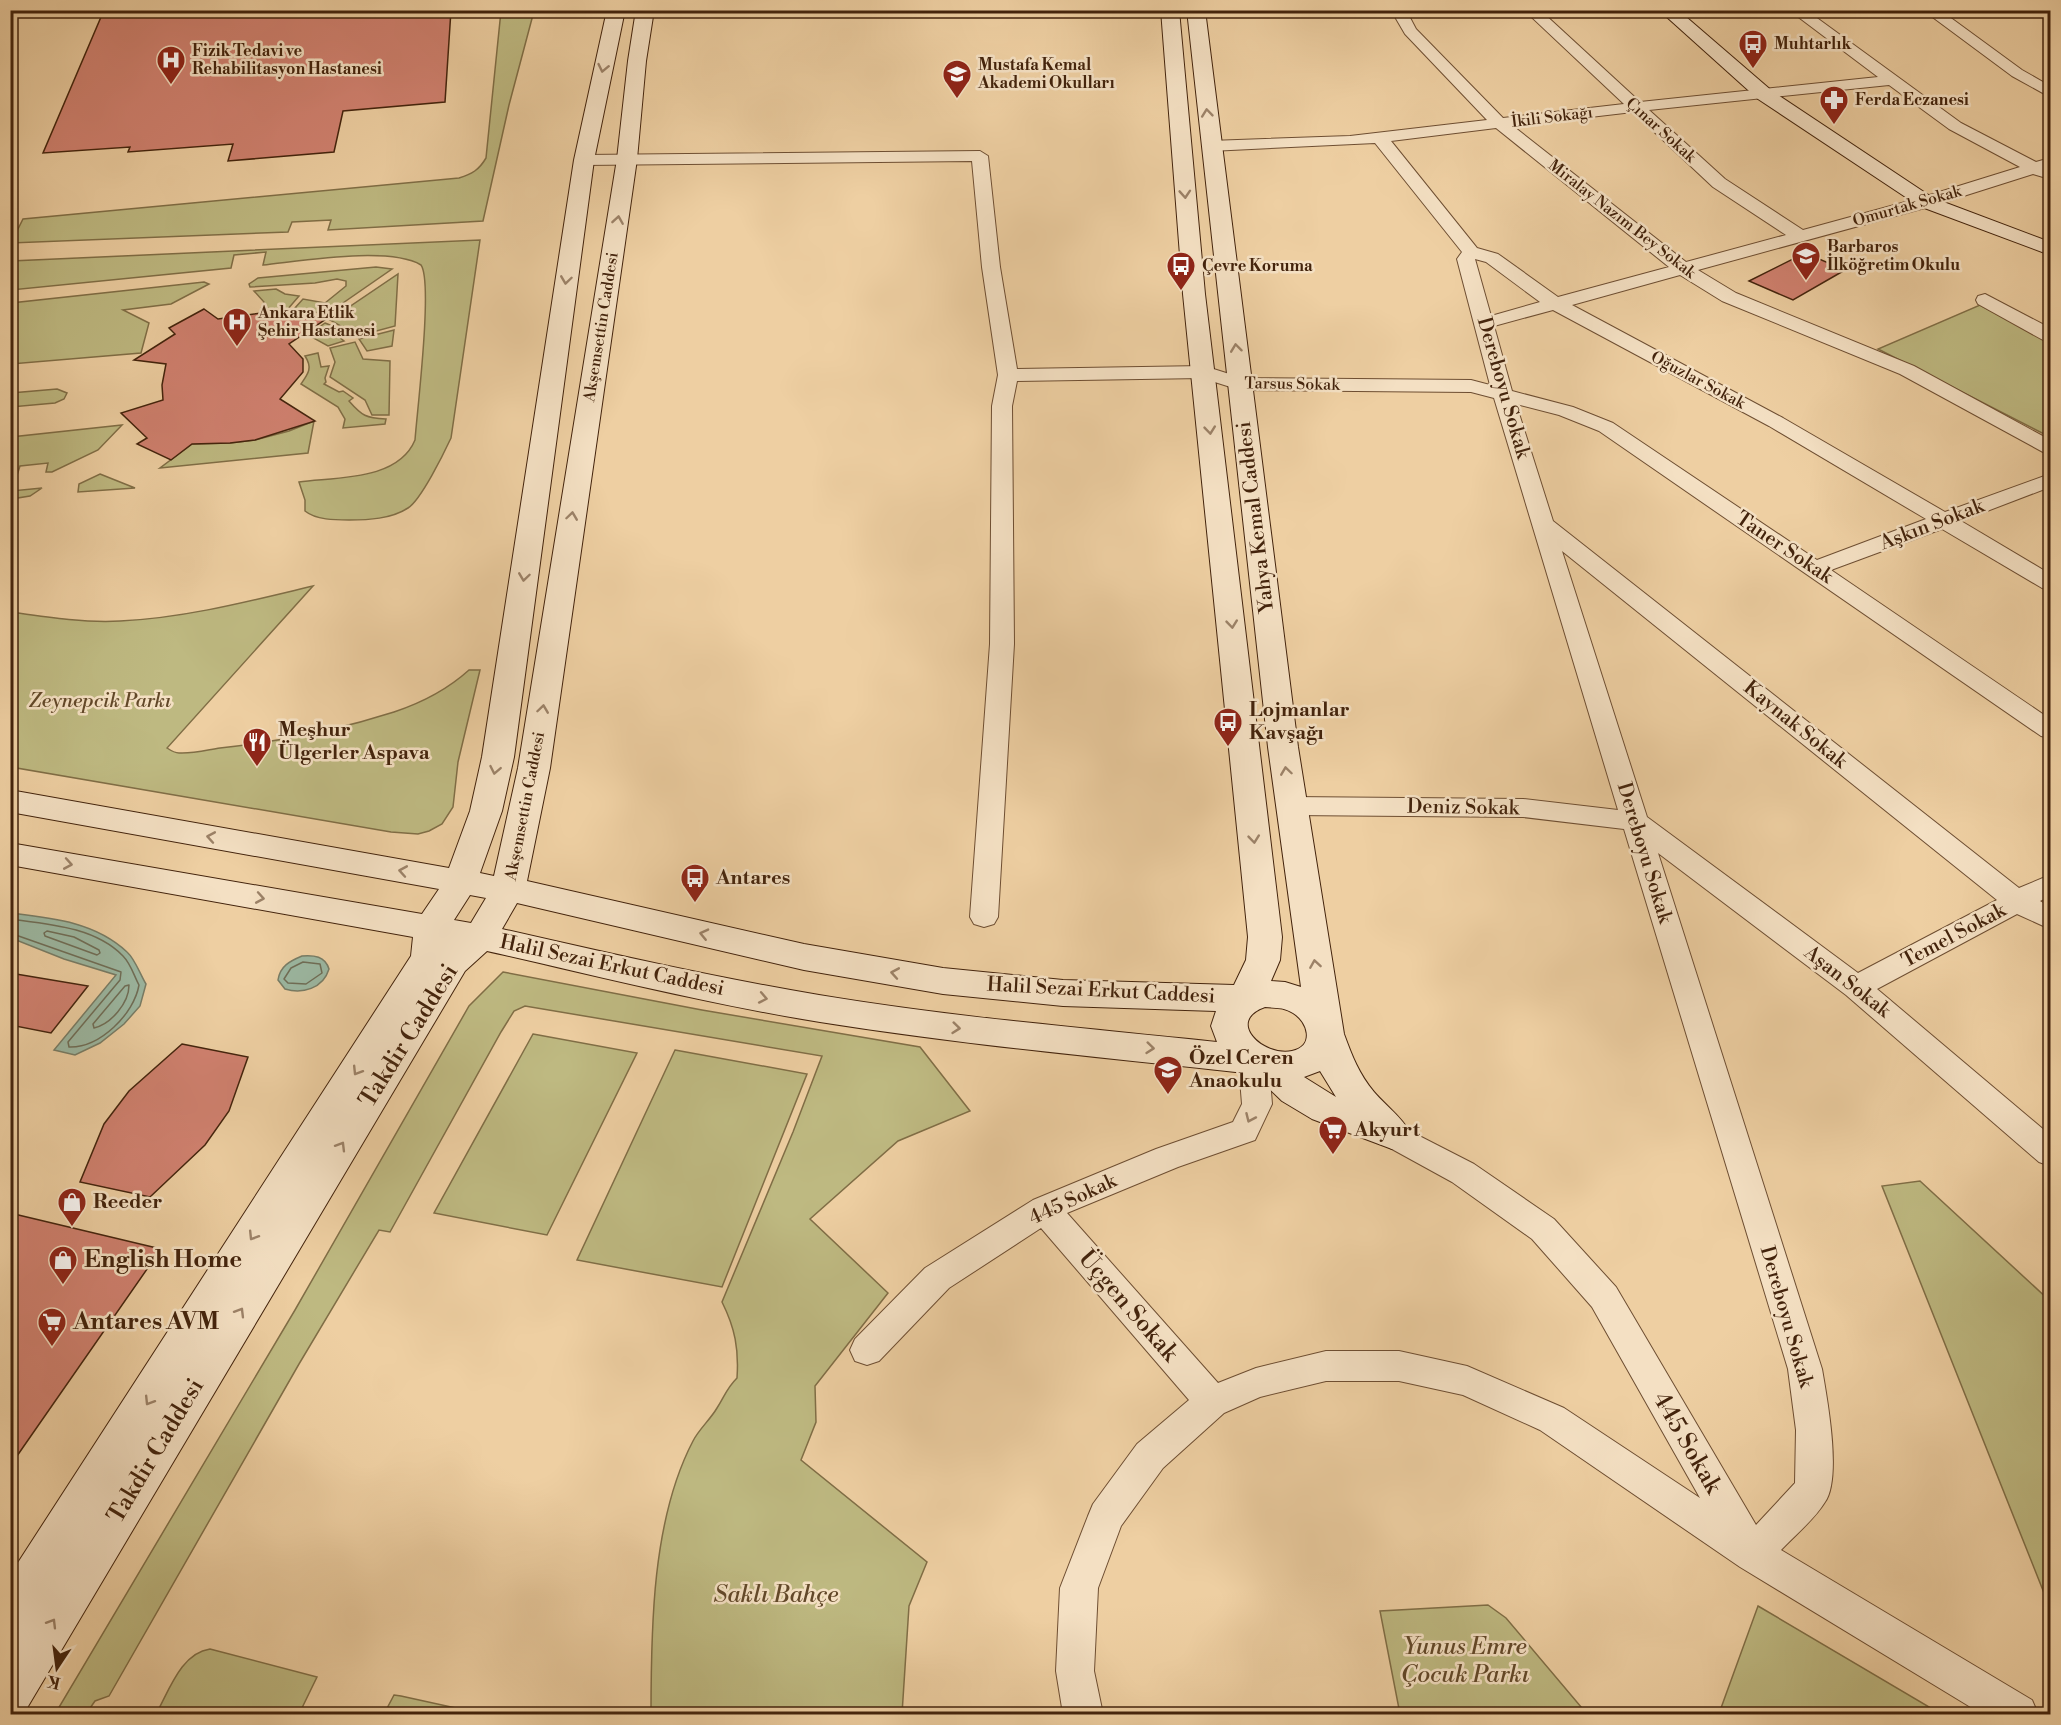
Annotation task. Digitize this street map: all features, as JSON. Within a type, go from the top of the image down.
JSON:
[{"type":"main road","name":"Akşemsettin Caddesi","points":[[616,10],[584,160],[505,713],[486,811],[460,883],[508,890],[534,768],[627,159],[637,61],[645,10]]},
{"type":"main road","name":"Yahya Kemal Caddesi","points":[[1170,10],[1182,135],[1187,220],[1265,937],[1263,960],[1246,999]]},
{"type":"main road","name":"Yahya Kemal Caddesi","points":[[1196,10],[1210,146],[1291,806],[1325,1028]]},
{"type":"main road","points":[[1667,10],[1765,95],[1926,202],[2050,249]]},
{"type":"main road","points":[[10,801],[460,883],[431,928],[10,854]]},
{"type":"main road","name":"Halil Sezai Erkut Caddesi","points":[[1246,999],[1063,993],[943,981],[804,957],[543,896],[508,890],[480,937],[659,977],[818,1008],[948,1027],[1286,1066],[1302,1063],[1315,1056],[1323,1046],[1325,1028],[1317,1011],[1306,1001],[1291,995],[1260,993],[1236,1006],[1229,1017],[1228,1029],[1232,1041],[1241,1052],[1262,1063]]},
{"type":"main road","name":"Takdir Caddesi","points":[[10,1617],[428,957],[431,928],[480,937]]},
{"type":"main road","name":"Takdir Caddesi","points":[[10,1690],[453,962],[480,937]]},
{"type":"main road","name":"445 Sokak","points":[[1325,1028],[1339,1073],[1361,1103],[1392,1134]]},
{"type":"main road","name":"445 Sokak","points":[[1262,1063],[1289,1088],[1332,1112],[1392,1134]]},
{"type":"street","name":"Miralay Nazım Bey Sokak","points":[[1398,10],[1410,31],[1499,123],[1683,270],[1729,297],[1907,370],[2050,448]]},
{"type":"street","name":"Çınar Sokak","points":[[1531,10],[1719,183],[1800,236]]},
{"type":"street","points":[[1796,10],[1955,126],[2045,169]]},
{"type":"street","points":[[1929,10],[2017,73],[2050,92]]},
{"type":"street","name":"İkili Sokağı","points":[[1210,146],[1350,141],[1636,107],[1893,80]]},
{"type":"street","points":[[1380,138],[1471,252]]},
{"type":"street","points":[[584,160],[980,156],[991,267],[1008,375],[1002,406],[1002,644],[984,916]]},
{"type":"street","name":"Omurtak Sokak","points":[[1485,323],[2045,169]]},
{"type":"street","name":"Oğuzlar Sokak","points":[[1471,252],[1492,258],[1554,303],[1776,422],[2050,583]]},
{"type":"street","name":"Dereboyu Sokak","points":[[1471,252],[1466,259],[1503,396],[1805,1369],[1814,1430],[1813,1490],[1753,1554]]},
{"type":"street","points":[[1985,300],[2050,336]]},
{"type":"street","name":"Tarsus Sokak","points":[[1008,375],[1204,372],[1240,384],[1471,386],[1503,396]]},
{"type":"street","name":"Taner Sokak","points":[[1503,396],[1566,411],[1606,427],[2050,730]]},
{"type":"street","name":"Aşkın Sokak","points":[[1814,569],[2050,480]]},
{"type":"street","name":"Kaynak Sokak","points":[[1544,525],[2018,902],[2050,919]]},
{"type":"street","name":"Deniz Sokak","points":[[1291,806],[1523,808],[1634,821]]},
{"type":"street","name":"Aşan Sokak","points":[[1634,821],[1856,987],[2050,1154]]},
{"type":"street","name":"Temel Sokak","points":[[1856,987],[2050,884]]},
{"type":"street","name":"445 Sokak","points":[[867,1350],[937,1278],[1044,1209],[1167,1158],[1244,1131],[1257,1104],[1255,1078],[1262,1063]]},
{"type":"street","name":"445 Sokak","points":[[1392,1134],[1464,1173],[1543,1229],[1604,1297],[1753,1554],[2018,1714]]},
{"type":"street","name":"Üçgen Sokak","points":[[1044,1209],[1212,1402]]},
{"type":"street","points":[[1083,1714],[1075,1671],[1079,1588],[1106,1516],[1150,1456],[1212,1402],[1256,1383],[1326,1366],[1399,1366],[1467,1381],[1552,1419],[1753,1554]]},
{"type":"green space","points":[[501,11],[534,11],[509,105],[483,221],[328,230],[331,220],[292,222],[288,232],[11,243],[23,219],[459,178],[468,175],[478,169],[486,158]]},
{"type":"green space","points":[[480,240],[451,438],[432,476],[413,503],[394,515],[372,519],[332,520],[309,514],[305,511],[305,500],[299,482],[347,477],[381,470],[395,463],[407,453],[415,440],[425,320],[424,276],[421,265],[407,259],[388,256],[345,256],[263,265],[266,252],[234,255],[231,268],[11,290],[11,261]]},
{"type":"green space","points":[[376,267],[392,269],[327,314],[294,309],[303,299],[325,303],[346,286],[346,281],[337,279],[315,283],[250,287],[249,284],[258,278]]},
{"type":"green space","points":[[398,274],[395,326],[358,336],[330,320]]},
{"type":"green space","points":[[204,282],[209,284],[171,304],[123,310],[149,323],[141,353],[11,364],[11,303]]},
{"type":"green space","points":[[276,289],[285,294],[299,296],[287,310],[261,308],[264,302],[254,291]]},
{"type":"green space","points":[[1980,305],[2050,342],[2050,437],[1878,349]]},
{"type":"green space","points":[[325,323],[340,329],[334,333],[344,341],[328,346],[308,335]]},
{"type":"green space","points":[[394,330],[392,346],[367,351],[359,339]]},
{"type":"green space","points":[[355,342],[363,359],[390,361],[389,415],[372,415],[365,400],[330,377],[335,362],[330,348]]},
{"type":"green space","points":[[318,353],[321,367],[329,366],[324,384],[339,392],[343,391],[353,398],[349,401],[365,415],[386,419],[385,424],[343,428],[345,419],[338,407],[301,384],[309,367],[305,356]]},
{"type":"green space","points":[[57,389],[67,393],[64,399],[55,403],[11,407],[11,393]]},
{"type":"green space","points":[[314,421],[308,453],[160,468],[192,444],[255,440],[289,431]]},
{"type":"green space","points":[[122,425],[98,450],[52,472],[46,472],[48,463],[20,466],[12,491],[42,488],[30,496],[11,499],[11,437]]},
{"type":"green space","points":[[100,474],[135,488],[78,492],[79,484]]},
{"type":"green space","name":"Zeynepcik Parkı","points":[[313,586],[167,748],[177,753],[194,752],[286,739],[330,730],[414,704],[434,695],[469,670],[480,670],[458,762],[453,807],[442,824],[418,834],[391,832],[11,767],[11,612],[93,621],[144,619],[217,608]]},
{"type":"green space","name":"Saklı Bahçe","points":[[503,972],[702,1010],[920,1047],[970,1111],[898,1141],[810,1219],[888,1293],[815,1386],[816,1422],[801,1460],[927,1562],[909,1606],[902,1714],[651,1714],[653,1610],[669,1504],[679,1472],[693,1441],[737,1378],[735,1339],[722,1302],[822,1056],[525,1006],[514,1011],[501,1032],[390,1232],[379,1230],[299,1364],[109,1696],[95,1701],[86,1714],[55,1714],[295,1310],[469,1006]]},
{"type":"green space","points":[[533,1034],[637,1053],[547,1235],[434,1213]]},
{"type":"green space","points":[[675,1050],[807,1074],[722,1287],[577,1260]]},
{"type":"green space","points":[[1920,1181],[2050,1301],[2050,1608],[1882,1186]]},
{"type":"green space","name":"Yunus Emre Çocuk Parkı","points":[[1488,1605],[1506,1618],[1587,1714],[1400,1714],[1380,1611]]},
{"type":"green space","points":[[1758,1606],[1941,1714],[1670,1714],[1721,1708]]},
{"type":"green space","points":[[210,1649],[317,1677],[299,1714],[156,1714],[171,1684],[184,1665],[200,1652]]},
{"type":"green space","points":[[394,1695],[401,1696],[483,1714],[384,1714]]},
{"type":"water","points":[[10,913],[72,923],[115,942],[130,955],[146,984],[140,1006],[124,1024],[100,1043],[75,1055],[54,1050],[116,975],[64,959],[11,938]]},
{"type":"water","points":[[302,956],[315,956],[325,961],[329,969],[326,976],[317,985],[305,990],[285,989],[278,980],[281,971],[290,962]]},
{"type":"building","name":"Fizik Tedavi ve Rehabilitasyon Hastanesi","points":[[104,10],[451,10],[445,102],[343,111],[334,152],[228,161],[233,144],[128,152],[130,147],[43,153]]},
{"type":"building","name":"Barbaros İlköğretim Okulu","points":[[1805,253],[1845,270],[1793,300],[1749,281]]},
{"type":"building","points":[[204,309],[218,319],[268,312],[329,317],[289,344],[303,359],[303,372],[280,399],[315,421],[255,440],[192,444],[171,460],[137,444],[147,438],[121,413],[163,400],[162,385],[166,364],[134,360],[175,334],[169,328]]},
{"type":"building","points":[[10,973],[88,986],[51,1033],[10,1025]]},
{"type":"building","points":[[182,1044],[248,1057],[229,1111],[205,1145],[150,1197],[80,1182],[104,1124],[129,1091]]},
{"type":"building","name":"Antares AVM","points":[[10,1213],[161,1249],[10,1466]]},
{"type":"place","name":"Muhtarlık","points":[[1753,70]]},
{"type":"place","name":"Fizik Tedavi ve Rehabilitasyon Hastanesi","points":[[171,86]]},
{"type":"place","name":"Mustafa Kemal Akademi Okulları","points":[[957,100]]},
{"type":"place","name":"Ferda Eczanesi","points":[[1834,126]]},
{"type":"place","name":"Barbaros İlköğretim Okulu","points":[[1806,282]]},
{"type":"place","name":"Çevre Koruma","points":[[1181,292]]},
{"type":"place","name":"Ankara Etlik Şehir Hastanesi","points":[[237,348]]},
{"type":"place","name":"Lojmanlar Kavşağı","points":[[1228,748]]},
{"type":"place","name":"Meşhur Ülgerler Aspava","points":[[257,768]]},
{"type":"place","name":"Antares","points":[[695,904]]},
{"type":"place","name":"Özel Ceren Anaokulu","points":[[1168,1096]]},
{"type":"place","name":"Akyurt","points":[[1333,1156]]},
{"type":"place","name":"Reeder","points":[[72,1228]]},
{"type":"place","name":"English Home","points":[[63,1286]]},
{"type":"place","name":"Antares AVM","points":[[52,1348]]}]
